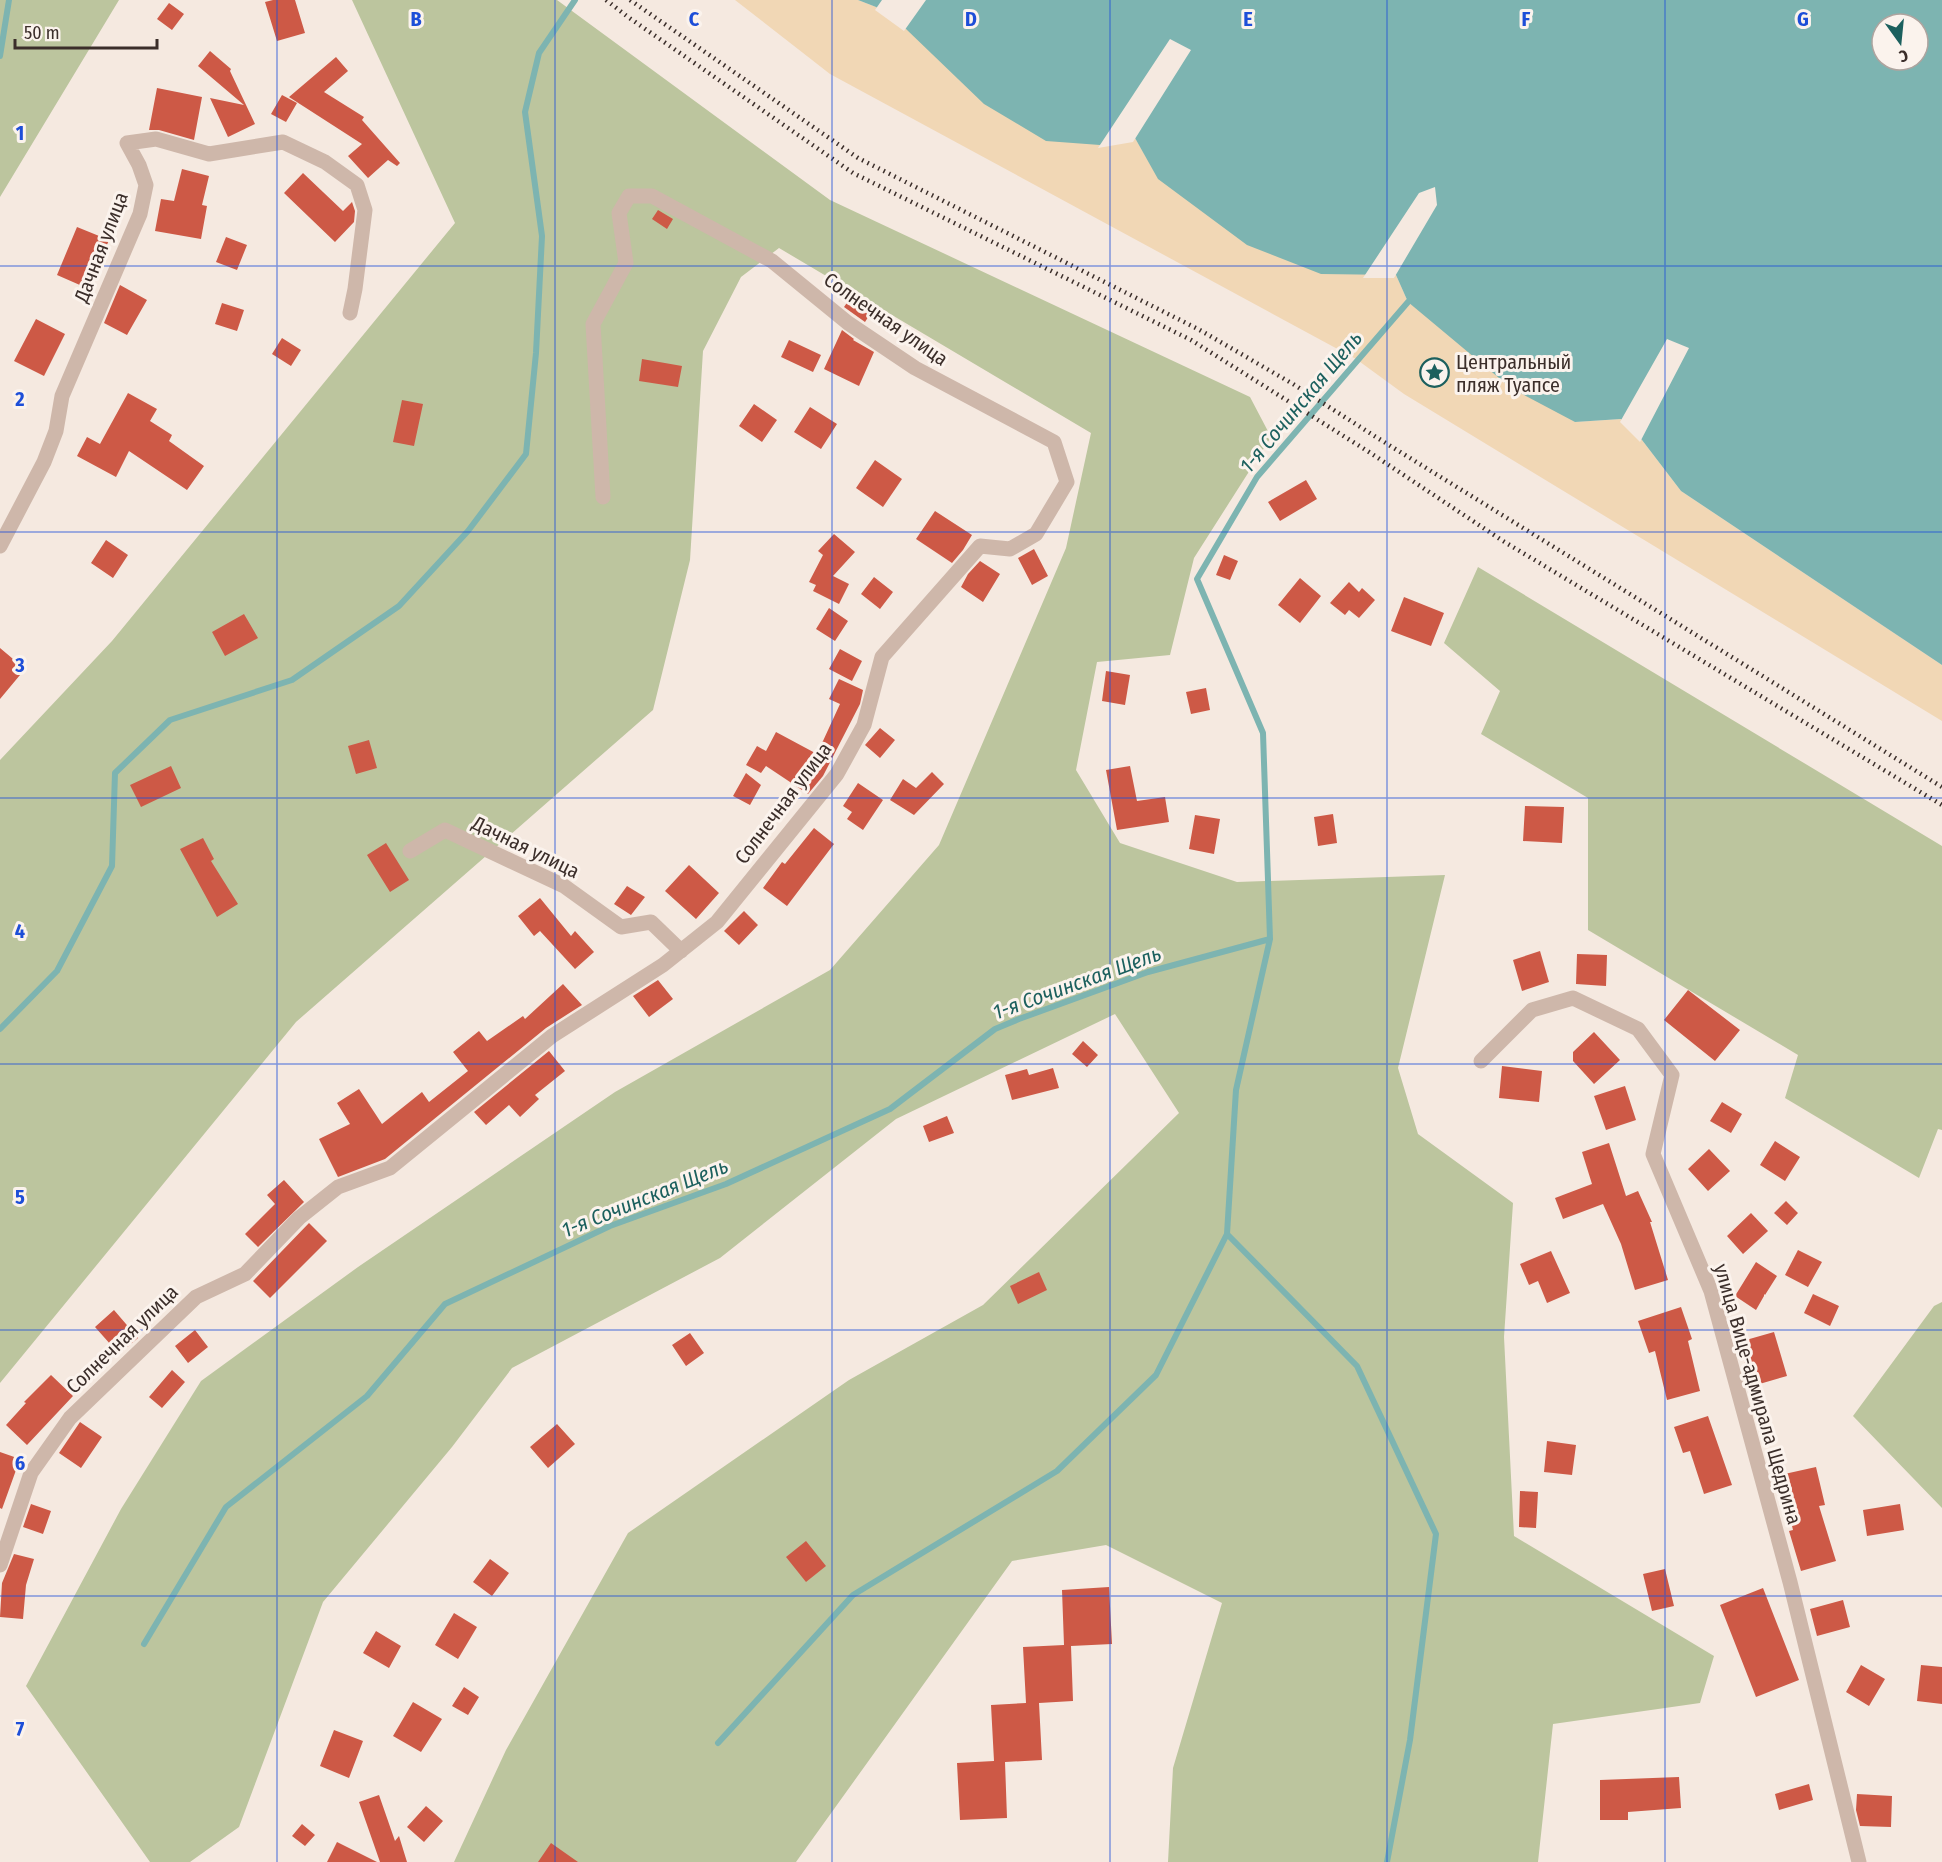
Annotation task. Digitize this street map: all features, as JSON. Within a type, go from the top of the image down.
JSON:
[{"type":"street","name":"Дачная улица","points":[[0,546],[44,462],[56,431],[62,396],[140,214],[146,185],[127,142],[156,139],[209,154],[283,142],[325,162],[357,185],[365,210],[356,289],[350,313]]},
{"type":"street","name":"Солнечная улица","points":[[0,1565],[31,1473],[70,1418],[196,1297],[245,1274],[299,1218],[338,1187],[390,1168],[552,1036],[663,965],[717,922],[837,774],[864,725],[882,657],[980,546],[1010,549],[1036,534],[1067,482],[1054,442],[915,368],[848,323],[772,261],[652,196],[629,196],[619,213],[626,263],[593,324],[603,497]]},
{"type":"street","name":"Дачная улица","points":[[410,851],[445,830],[564,886],[621,927],[651,922],[681,951]]},
{"type":"street","name":"улица Вице-адмирала Щедрина","points":[[1481,1061],[1532,1010],[1573,998],[1638,1029],[1672,1075],[1653,1154],[1711,1291],[1790,1582],[1859,1862]]},
{"type":"green space","points":[[0,0],[119,0],[0,197]]},
{"type":"green space","points":[[352,0],[557,0],[830,200],[1250,397],[1271,437],[1194,558],[1170,655],[1097,662],[1076,770],[1120,843],[1237,882],[1445,875],[1398,1068],[1418,1134],[1513,1203],[1504,1337],[1514,1536],[1714,1656],[1700,1703],[1553,1724],[1538,1862],[1168,1862],[1173,1768],[1222,1603],[1106,1545],[1012,1561],[796,1862],[454,1862],[506,1750],[628,1533],[849,1380],[983,1305],[1179,1113],[1115,1014],[896,1119],[720,1258],[512,1368],[452,1447],[323,1602],[239,1827],[190,1862],[150,1862],[26,1686],[121,1509],[201,1381],[358,1267],[615,1092],[830,970],[939,845],[1066,548],[1091,433],[779,248],[741,277],[703,351],[690,560],[653,710],[296,1022],[0,1383],[0,760],[112,641],[455,223]]},
{"type":"green space","points":[[1478,567],[1942,846],[1942,1130],[1938,1129],[1919,1178],[1785,1098],[1798,1055],[1588,930],[1588,798],[1481,734],[1500,691],[1444,643]]},
{"type":"green space","points":[[1942,1302],[1942,1508],[1853,1416],[1934,1306]]},
{"type":"sand","name":"Центральный пляж Туапсе","points":[[735,0],[858,0],[876,7],[906,29],[1135,138],[1159,179],[1396,275],[1408,302],[1575,422],[1621,419],[1642,440],[1681,491],[1942,665],[1942,721],[1404,394],[1356,359],[830,74]]},
{"type":"water","points":[[858,0],[1942,0],[1942,665],[1681,491],[1642,440],[1621,419],[1575,422],[1511,388],[1408,302],[1396,275],[1321,274],[1247,245],[1158,179],[1135,138],[1100,145],[1046,141],[984,104],[906,29],[876,7]]},
{"type":"pier","points":[[882,0],[926,0],[904,31],[875,10]]},
{"type":"pier","points":[[1170,39],[1191,50],[1133,142],[1098,148]]},
{"type":"pier","points":[[1435,187],[1437,205],[1394,278],[1363,278],[1419,193]]},
{"type":"pier","points":[[1667,339],[1689,348],[1640,442],[1620,422]]},
{"type":"building","points":[[295,0],[305,33],[277,41],[265,2]]},
{"type":"building","points":[[169,3],[184,14],[172,30],[157,19]]},
{"type":"building","points":[[210,51],[231,69],[255,124],[228,137],[210,98],[244,105],[198,66]]},
{"type":"building","points":[[336,57],[348,71],[324,92],[364,117],[362,120],[400,163],[397,166],[388,160],[368,178],[348,156],[362,144],[289,97]]},
{"type":"building","points":[[157,88],[202,97],[194,140],[159,130],[149,130]]},
{"type":"building","points":[[282,95],[297,103],[286,122],[271,114]]},
{"type":"building","points":[[182,169],[209,176],[202,205],[207,206],[201,239],[155,231],[161,199],[174,201]]},
{"type":"building","points":[[303,173],[343,211],[352,202],[355,211],[354,222],[335,242],[284,193]]},
{"type":"building","points":[[658,210],[673,219],[667,229],[652,219]]},
{"type":"building","points":[[77,227],[109,240],[89,289],[57,275]]},
{"type":"building","points":[[226,237],[247,245],[237,270],[216,262]]},
{"type":"building","points":[[120,285],[147,300],[127,335],[104,323]]},
{"type":"building","points":[[851,297],[872,311],[865,322],[844,307]]},
{"type":"building","points":[[222,303],[244,310],[237,331],[215,324]]},
{"type":"building","points":[[36,319],[65,334],[44,376],[14,361]]},
{"type":"building","points":[[842,330],[853,340],[874,352],[859,386],[824,369]]},
{"type":"building","points":[[282,338],[301,350],[291,366],[272,354]]},
{"type":"building","points":[[789,340],[821,355],[813,372],[781,357]]},
{"type":"building","points":[[642,359],[682,366],[678,387],[639,381]]},
{"type":"building","points":[[128,393],[157,409],[150,421],[172,435],[169,441],[204,466],[187,490],[129,451],[116,477],[77,456],[87,437],[100,444]]},
{"type":"building","points":[[402,400],[423,404],[414,446],[393,442]]},
{"type":"building","points":[[754,404],[777,420],[762,442],[739,426]]},
{"type":"building","points":[[810,407],[837,424],[821,449],[794,432]]},
{"type":"building","points":[[875,460],[902,479],[883,507],[856,488]]},
{"type":"building","points":[[1306,480],[1317,499],[1280,521],[1268,502]]},
{"type":"building","points":[[935,511],[972,535],[952,563],[916,539]]},
{"type":"building","points":[[834,534],[855,552],[833,576],[849,584],[839,604],[813,591],[816,585],[809,582],[823,555],[818,551]]},
{"type":"building","points":[[106,540],[128,555],[113,578],[91,563]]},
{"type":"building","points":[[1034,549],[1048,576],[1032,585],[1018,558]]},
{"type":"building","points":[[1224,555],[1238,561],[1230,580],[1216,575]]},
{"type":"building","points":[[980,561],[1000,574],[983,602],[961,587],[968,574]]},
{"type":"building","points":[[874,577],[893,592],[880,609],[861,594]]},
{"type":"building","points":[[1300,578],[1321,596],[1300,623],[1278,605]]},
{"type":"building","points":[[1349,582],[1359,592],[1362,588],[1375,600],[1359,618],[1349,610],[1345,615],[1330,603]]},
{"type":"building","points":[[1404,597],[1444,613],[1431,646],[1391,631]]},
{"type":"building","points":[[829,608],[848,621],[835,641],[816,629]]},
{"type":"building","points":[[244,614],[258,638],[225,656],[212,632]]},
{"type":"building","points":[[0,648],[25,669],[0,699]]},
{"type":"building","points":[[840,649],[862,661],[852,681],[829,669]]},
{"type":"building","points":[[1106,671],[1130,675],[1125,705],[1102,701]]},
{"type":"building","points":[[839,679],[863,690],[860,704],[823,776],[808,794],[766,766],[761,773],[746,765],[757,746],[766,751],[776,732],[817,754],[840,704],[829,699]]},
{"type":"building","points":[[1206,688],[1210,710],[1191,714],[1186,692]]},
{"type":"building","points":[[880,728],[895,740],[880,758],[865,745]]},
{"type":"building","points":[[369,740],[377,768],[356,774],[348,746]]},
{"type":"building","points":[[171,766],[181,788],[141,807],[130,785]]},
{"type":"building","points":[[1130,766],[1137,801],[1165,797],[1169,822],[1117,830],[1106,770]]},
{"type":"building","points":[[932,772],[944,784],[914,815],[890,800],[903,779],[916,788]]},
{"type":"building","points":[[746,773],[761,785],[750,805],[733,796]]},
{"type":"building","points":[[858,783],[883,800],[863,830],[847,819],[852,812],[843,806]]},
{"type":"building","points":[[1525,806],[1564,807],[1562,843],[1523,841]]},
{"type":"building","points":[[1333,814],[1337,843],[1318,846],[1314,817]]},
{"type":"building","points":[[1195,815],[1220,819],[1214,854],[1189,849]]},
{"type":"building","points":[[814,828],[834,844],[787,906],[763,888],[782,862],[785,864]]},
{"type":"building","points":[[203,838],[214,859],[211,861],[238,904],[217,917],[180,849]]},
{"type":"building","points":[[386,843],[409,880],[390,892],[367,855]]},
{"type":"building","points":[[689,865],[719,893],[696,919],[665,891]]},
{"type":"building","points":[[627,886],[645,897],[631,915],[614,904]]},
{"type":"building","points":[[540,898],[571,936],[575,931],[594,952],[575,969],[540,931],[534,936],[518,916]]},
{"type":"building","points":[[744,911],[758,925],[739,945],[724,931]]},
{"type":"building","points":[[1540,951],[1549,982],[1522,991],[1513,960]]},
{"type":"building","points":[[1577,954],[1607,955],[1606,986],[1576,984]]},
{"type":"building","points":[[658,980],[673,999],[649,1017],[633,996]]},
{"type":"building","points":[[563,984],[582,1005],[546,1028],[385,1159],[338,1177],[319,1139],[350,1124],[337,1103],[359,1089],[382,1124],[422,1092],[429,1102],[468,1071],[453,1052],[479,1031],[487,1041],[523,1016],[525,1019]]},
{"type":"building","points":[[1688,990],[1740,1030],[1715,1061],[1664,1020]]},
{"type":"building","points":[[1594,1032],[1620,1060],[1594,1084],[1573,1061],[1573,1052]]},
{"type":"building","points":[[1083,1041],[1098,1055],[1087,1067],[1072,1054]]},
{"type":"building","points":[[549,1051],[565,1071],[535,1095],[539,1099],[520,1117],[509,1105],[486,1125],[474,1112]]},
{"type":"building","points":[[1502,1066],[1542,1071],[1539,1102],[1499,1098]]},
{"type":"building","points":[[1053,1068],[1059,1088],[1012,1100],[1005,1075],[1027,1069],[1029,1075]]},
{"type":"building","points":[[1625,1086],[1636,1120],[1606,1130],[1594,1096]]},
{"type":"building","points":[[1722,1102],[1742,1114],[1731,1133],[1710,1121]]},
{"type":"building","points":[[947,1116],[954,1133],[929,1142],[923,1126]]},
{"type":"building","points":[[1775,1141],[1800,1157],[1785,1181],[1760,1165]]},
{"type":"building","points":[[1609,1143],[1626,1196],[1638,1191],[1652,1222],[1650,1222],[1668,1280],[1635,1290],[1621,1244],[1603,1204],[1563,1219],[1555,1198],[1592,1184],[1582,1152]]},
{"type":"building","points":[[1709,1149],[1730,1171],[1708,1191],[1688,1169]]},
{"type":"building","points":[[284,1180],[304,1202],[258,1247],[245,1234],[275,1204],[267,1195]]},
{"type":"building","points":[[1786,1201],[1798,1213],[1787,1225],[1774,1213]]},
{"type":"building","points":[[1751,1213],[1768,1231],[1743,1254],[1727,1236]]},
{"type":"building","points":[[309,1223],[327,1241],[270,1298],[253,1281]]},
{"type":"building","points":[[1798,1250],[1822,1262],[1808,1287],[1785,1275]]},
{"type":"building","points":[[1551,1251],[1570,1293],[1547,1303],[1538,1281],[1529,1285],[1520,1264]]},
{"type":"building","points":[[1756,1262],[1777,1276],[1756,1310],[1735,1296]]},
{"type":"building","points":[[1039,1272],[1047,1290],[1018,1304],[1010,1286]]},
{"type":"building","points":[[1813,1294],[1839,1306],[1830,1326],[1804,1313]]},
{"type":"building","points":[[1681,1307],[1692,1339],[1688,1341],[1700,1391],[1667,1400],[1655,1351],[1649,1353],[1638,1321]]},
{"type":"building","points":[[114,1310],[138,1338],[119,1354],[95,1327]]},
{"type":"building","points":[[195,1330],[208,1347],[188,1363],[175,1346]]},
{"type":"building","points":[[1774,1332],[1787,1376],[1756,1385],[1754,1377],[1749,1379],[1739,1342]]},
{"type":"building","points":[[690,1333],[704,1353],[686,1366],[672,1345]]},
{"type":"building","points":[[172,1370],[185,1382],[162,1408],[149,1397]]},
{"type":"building","points":[[51,1375],[73,1396],[27,1445],[6,1425],[26,1403],[24,1402]]},
{"type":"building","points":[[1708,1416],[1732,1485],[1704,1494],[1690,1451],[1683,1453],[1674,1427]]},
{"type":"building","points":[[80,1422],[102,1437],[81,1468],[59,1453]]},
{"type":"building","points":[[557,1424],[575,1444],[548,1468],[530,1447]]},
{"type":"building","points":[[1547,1441],[1576,1445],[1572,1475],[1544,1472]]},
{"type":"building","points":[[0,1452],[20,1459],[2,1509],[0,1508]]},
{"type":"building","points":[[1816,1467],[1825,1505],[1819,1506],[1836,1561],[1801,1571],[1789,1531],[1793,1530],[1780,1475]]},
{"type":"building","points":[[1520,1491],[1538,1492],[1536,1528],[1519,1527]]},
{"type":"building","points":[[31,1504],[51,1511],[43,1534],[23,1527]]},
{"type":"building","points":[[1900,1504],[1904,1530],[1867,1536],[1863,1510]]},
{"type":"building","points":[[806,1541],[826,1566],[806,1582],[786,1557]]},
{"type":"building","points":[[14,1554],[34,1559],[26,1585],[23,1619],[0,1617],[2,1583]]},
{"type":"building","points":[[490,1559],[509,1573],[492,1596],[473,1582]]},
{"type":"building","points":[[1665,1569],[1674,1606],[1652,1611],[1643,1574]]},
{"type":"building","points":[[1109,1587],[1112,1644],[1071,1646],[1073,1701],[1039,1703],[1042,1760],[1005,1762],[1007,1818],[960,1820],[957,1763],[994,1761],[991,1705],[1026,1703],[1023,1647],[1064,1645],[1062,1590]]},
{"type":"building","points":[[1763,1588],[1799,1680],[1756,1697],[1720,1605]]},
{"type":"building","points":[[1843,1600],[1850,1627],[1817,1636],[1810,1609]]},
{"type":"building","points":[[454,1613],[477,1627],[458,1659],[435,1645]]},
{"type":"building","points":[[376,1631],[401,1646],[389,1668],[363,1653]]},
{"type":"building","points":[[1861,1665],[1885,1679],[1869,1706],[1846,1692]]},
{"type":"building","points":[[1921,1665],[1942,1667],[1942,1704],[1917,1701]]},
{"type":"building","points":[[464,1687],[479,1697],[468,1715],[452,1706]]},
{"type":"building","points":[[413,1702],[442,1719],[421,1752],[393,1736]]},
{"type":"building","points":[[334,1730],[363,1741],[349,1778],[320,1766]]},
{"type":"building","points":[[1679,1777],[1681,1808],[1628,1812],[1628,1820],[1600,1820],[1600,1780]]},
{"type":"building","points":[[1809,1784],[1813,1800],[1779,1810],[1775,1794]]},
{"type":"building","points":[[1857,1794],[1892,1796],[1891,1827],[1860,1826],[1856,1810]]},
{"type":"building","points":[[379,1795],[395,1841],[399,1836],[407,1862],[380,1862],[359,1802]]},
{"type":"building","points":[[426,1806],[443,1821],[424,1842],[407,1827]]},
{"type":"building","points":[[302,1824],[315,1835],[305,1846],[292,1836]]},
{"type":"building","points":[[337,1842],[377,1862],[327,1862]]},
{"type":"building","points":[[551,1843],[578,1862],[538,1862]]},
{"type":"waterway","points":[[0,56],[9,0]]},
{"type":"waterway","points":[[0,1029],[57,971],[112,866],[115,773],[170,720],[292,680],[399,606],[468,531],[526,454],[536,353],[542,236],[525,112],[539,53],[575,0]]},
{"type":"waterway","name":"1-я Сочинская Щель","points":[[144,1644],[226,1507],[367,1396],[445,1304],[610,1226],[726,1184],[890,1109],[995,1029],[1148,972],[1270,939],[1263,733],[1197,579],[1257,477],[1408,302]]},
{"type":"waterway","points":[[1270,939],[1236,1090],[1227,1234],[1357,1366],[1436,1534],[1410,1740],[1387,1862]]},
{"type":"waterway","points":[[718,1743],[853,1595],[1057,1471],[1156,1375],[1227,1234]]},
{"type":"railway","points":[[606,0],[853,173],[1191,340],[1369,452],[1503,541],[1942,805]]},
{"type":"railway","points":[[630,0],[858,158],[1198,329],[1293,384],[1942,787]]},
{"type":"place","name":"Центральный пляж Туапсе","points":[[1435,373]]}]
